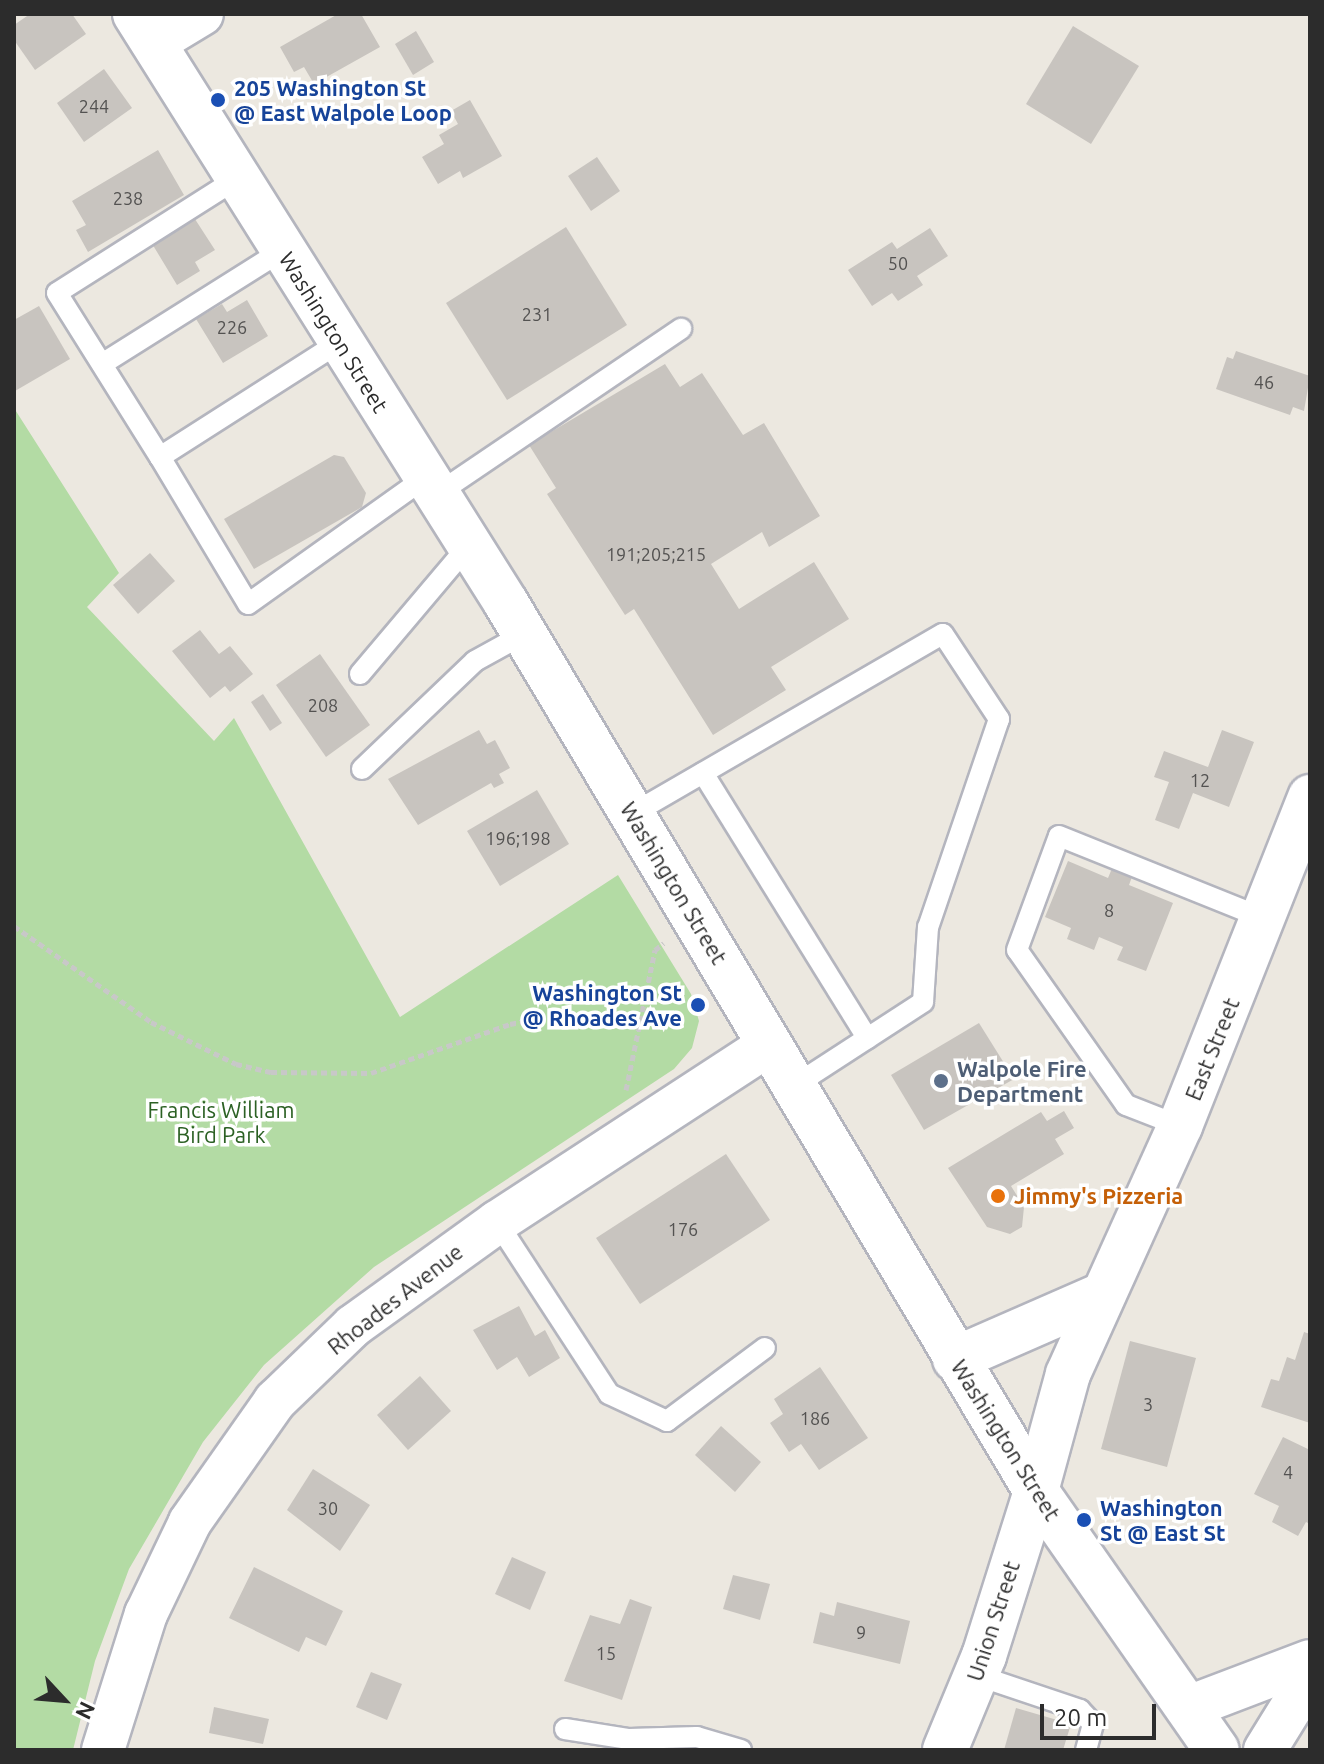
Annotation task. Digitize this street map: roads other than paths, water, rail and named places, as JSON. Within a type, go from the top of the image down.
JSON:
[{"type":"main road","name":"Washington Street","points":[[144,28],[524,634],[1036,1491],[1217,1750]]},
{"type":"main road","name":"East Street","points":[[1036,1491],[1068,1374],[1099,1296],[1180,1126],[1265,919],[1310,797]]},
{"type":"main road","points":[[955,1359],[1099,1296]]},
{"type":"main road","name":"Union Street","points":[[945,1750],[976,1675],[1036,1491]]},
{"type":"street","points":[[144,28],[200,15]]},
{"type":"street","name":"Rhoades Avenue","points":[[103,1750],[146,1614],[190,1522],[275,1401],[353,1326],[497,1222],[770,1044]]},
{"type":"street","points":[[1189,1707],[1310,1661]]},
{"type":"street","points":[[1265,1750],[1310,1677]]},
{"type":"lane","points":[[238,178],[57,293],[248,604],[681,329]]},
{"type":"lane","points":[[102,364],[283,250]]},
{"type":"lane","points":[[160,457],[340,342]]},
{"type":"lane","points":[[360,674],[469,545]]},
{"type":"lane","points":[[362,769],[416,712],[475,661],[524,634]]},
{"type":"lane","points":[[632,814],[943,634],[999,719],[928,927],[923,1002],[795,1085]]},
{"type":"lane","points":[[703,773],[867,1038]]},
{"type":"lane","points":[[1180,1126],[1126,1105],[1017,950],[1059,836],[1265,919]]},
{"type":"lane","points":[[497,1222],[609,1394],[667,1421],[765,1348]]},
{"type":"lane","points":[[976,1675],[1080,1710],[1093,1724],[1086,1750]]},
{"type":"lane","points":[[565,1729],[629,1739],[697,1737],[741,1750]]},
{"type":"place","name":"205 Washington St @ East Walpole Loop","points":[[218,100]]},
{"type":"place","name":"Washington St @ Rhoades Ave","points":[[698,1005]]},
{"type":"place","name":"Walpole Fire Department","points":[[941,1081]]},
{"type":"place","name":"Jimmy's Pizzeria","points":[[998,1196]]},
{"type":"place","name":"Washington St @ East St","points":[[1084,1520]]},
{"type":"park label","name":"Francis William Bird Park","points":[[221,1122]]}]
